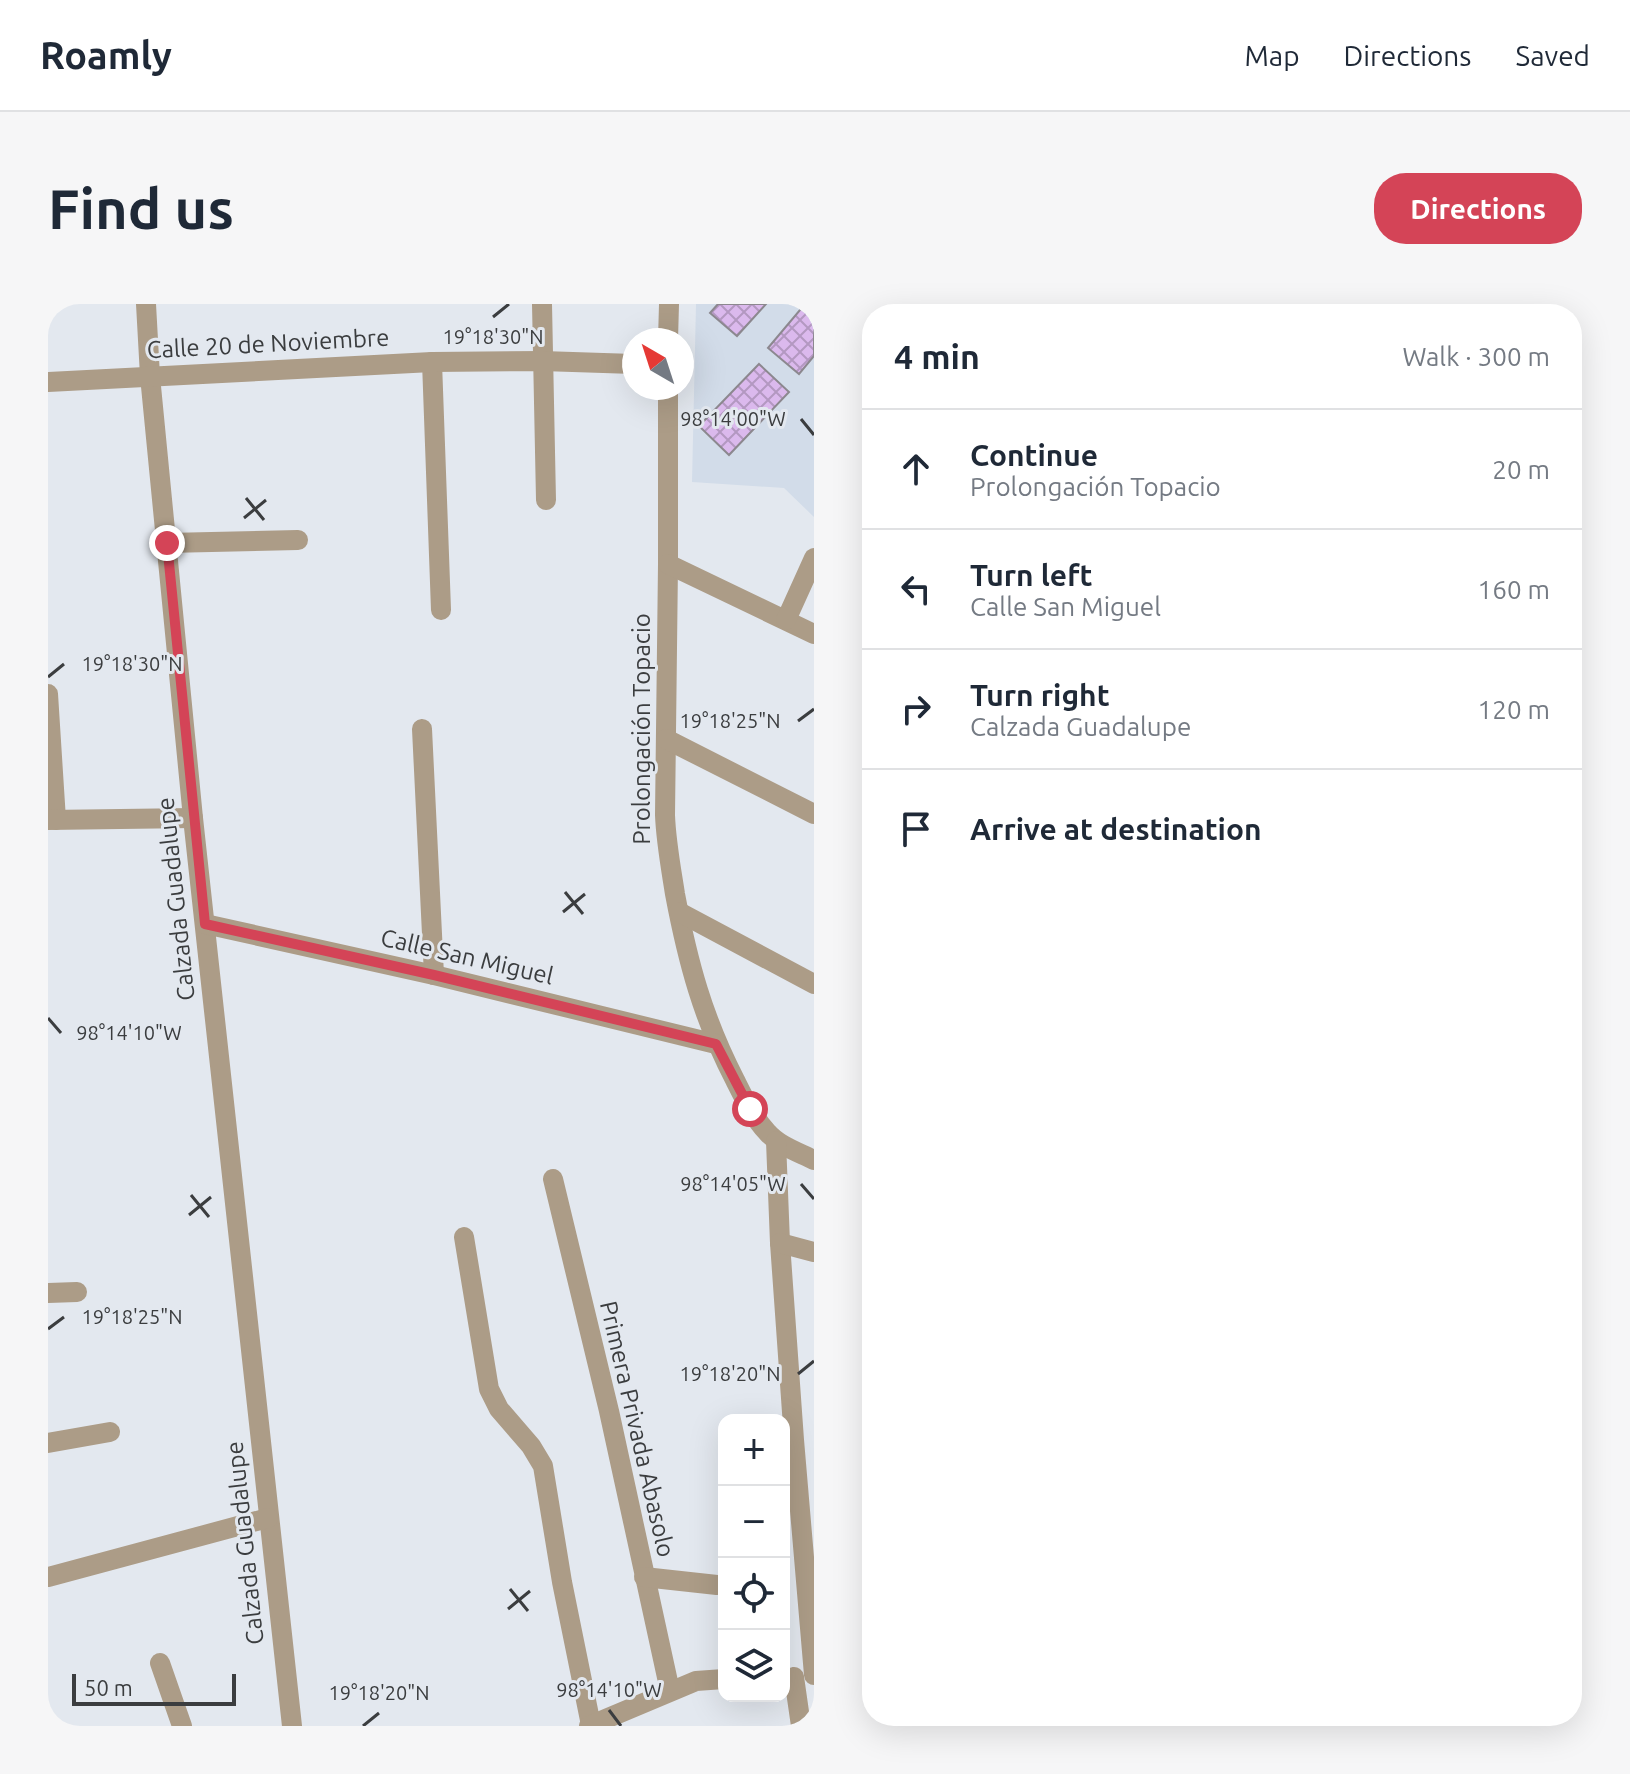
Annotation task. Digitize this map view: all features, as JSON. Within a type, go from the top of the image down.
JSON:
[{"type":"street","name":"Calzada Guadalupe","points":[[146,304],[150,376],[193,818],[292,1726]]},
{"type":"street","points":[[542,304],[546,500]]},
{"type":"street","points":[[668,328],[669,304]]},
{"type":"street","name":"Calle 20 de Noviembre","points":[[48,382],[432,362],[622,364]]},
{"type":"street","points":[[432,362],[441,610]]},
{"type":"street","name":"Prolongación Topacio","points":[[668,400],[665,835],[679,912],[691,970],[716,1044],[750,1109],[776,1141],[814,1160]]},
{"type":"street","points":[[167,543],[298,540]]},
{"type":"street","points":[[786,620],[814,558]]},
{"type":"street","points":[[668,564],[814,634]]},
{"type":"street","points":[[48,694],[52,820],[193,818]]},
{"type":"street","points":[[422,729],[434,975]]},
{"type":"street","points":[[666,739],[814,814]]},
{"type":"street","points":[[679,912],[814,984]]},
{"type":"street","name":"Calle San Miguel","points":[[205,924],[434,975],[716,1044]]},
{"type":"street","points":[[776,1141],[780,1243],[804,1440],[801,1726]]},
{"type":"street","name":"Primera Privada Abasolo","points":[[553,1179],[609,1411],[670,1691]]},
{"type":"street","points":[[464,1237],[489,1389],[499,1409],[531,1446],[543,1466],[590,1726],[670,1691],[701,1680],[718,1679]]},
{"type":"street","points":[[780,1243],[814,1252]]},
{"type":"street","points":[[48,1293],[77,1292]]},
{"type":"street","points":[[48,1443],[110,1432]]},
{"type":"street","points":[[48,1577],[268,1518]]},
{"type":"street","points":[[644,1577],[717,1585]]},
{"type":"street","points":[[160,1663],[182,1726]]},
{"type":"shaded area","points":[[696,304],[814,304],[814,517],[784,488],[692,482]]},
{"type":"building","points":[[718,304],[766,304],[737,336],[710,313]]},
{"type":"building","points":[[805,304],[814,304],[814,356],[799,374],[768,348]]},
{"type":"building","points":[[759,364],[789,392],[729,455],[699,426]]},
{"type":"route","points":[[167,543],[205,924],[434,975],[716,1044],[750,1109]]}]
